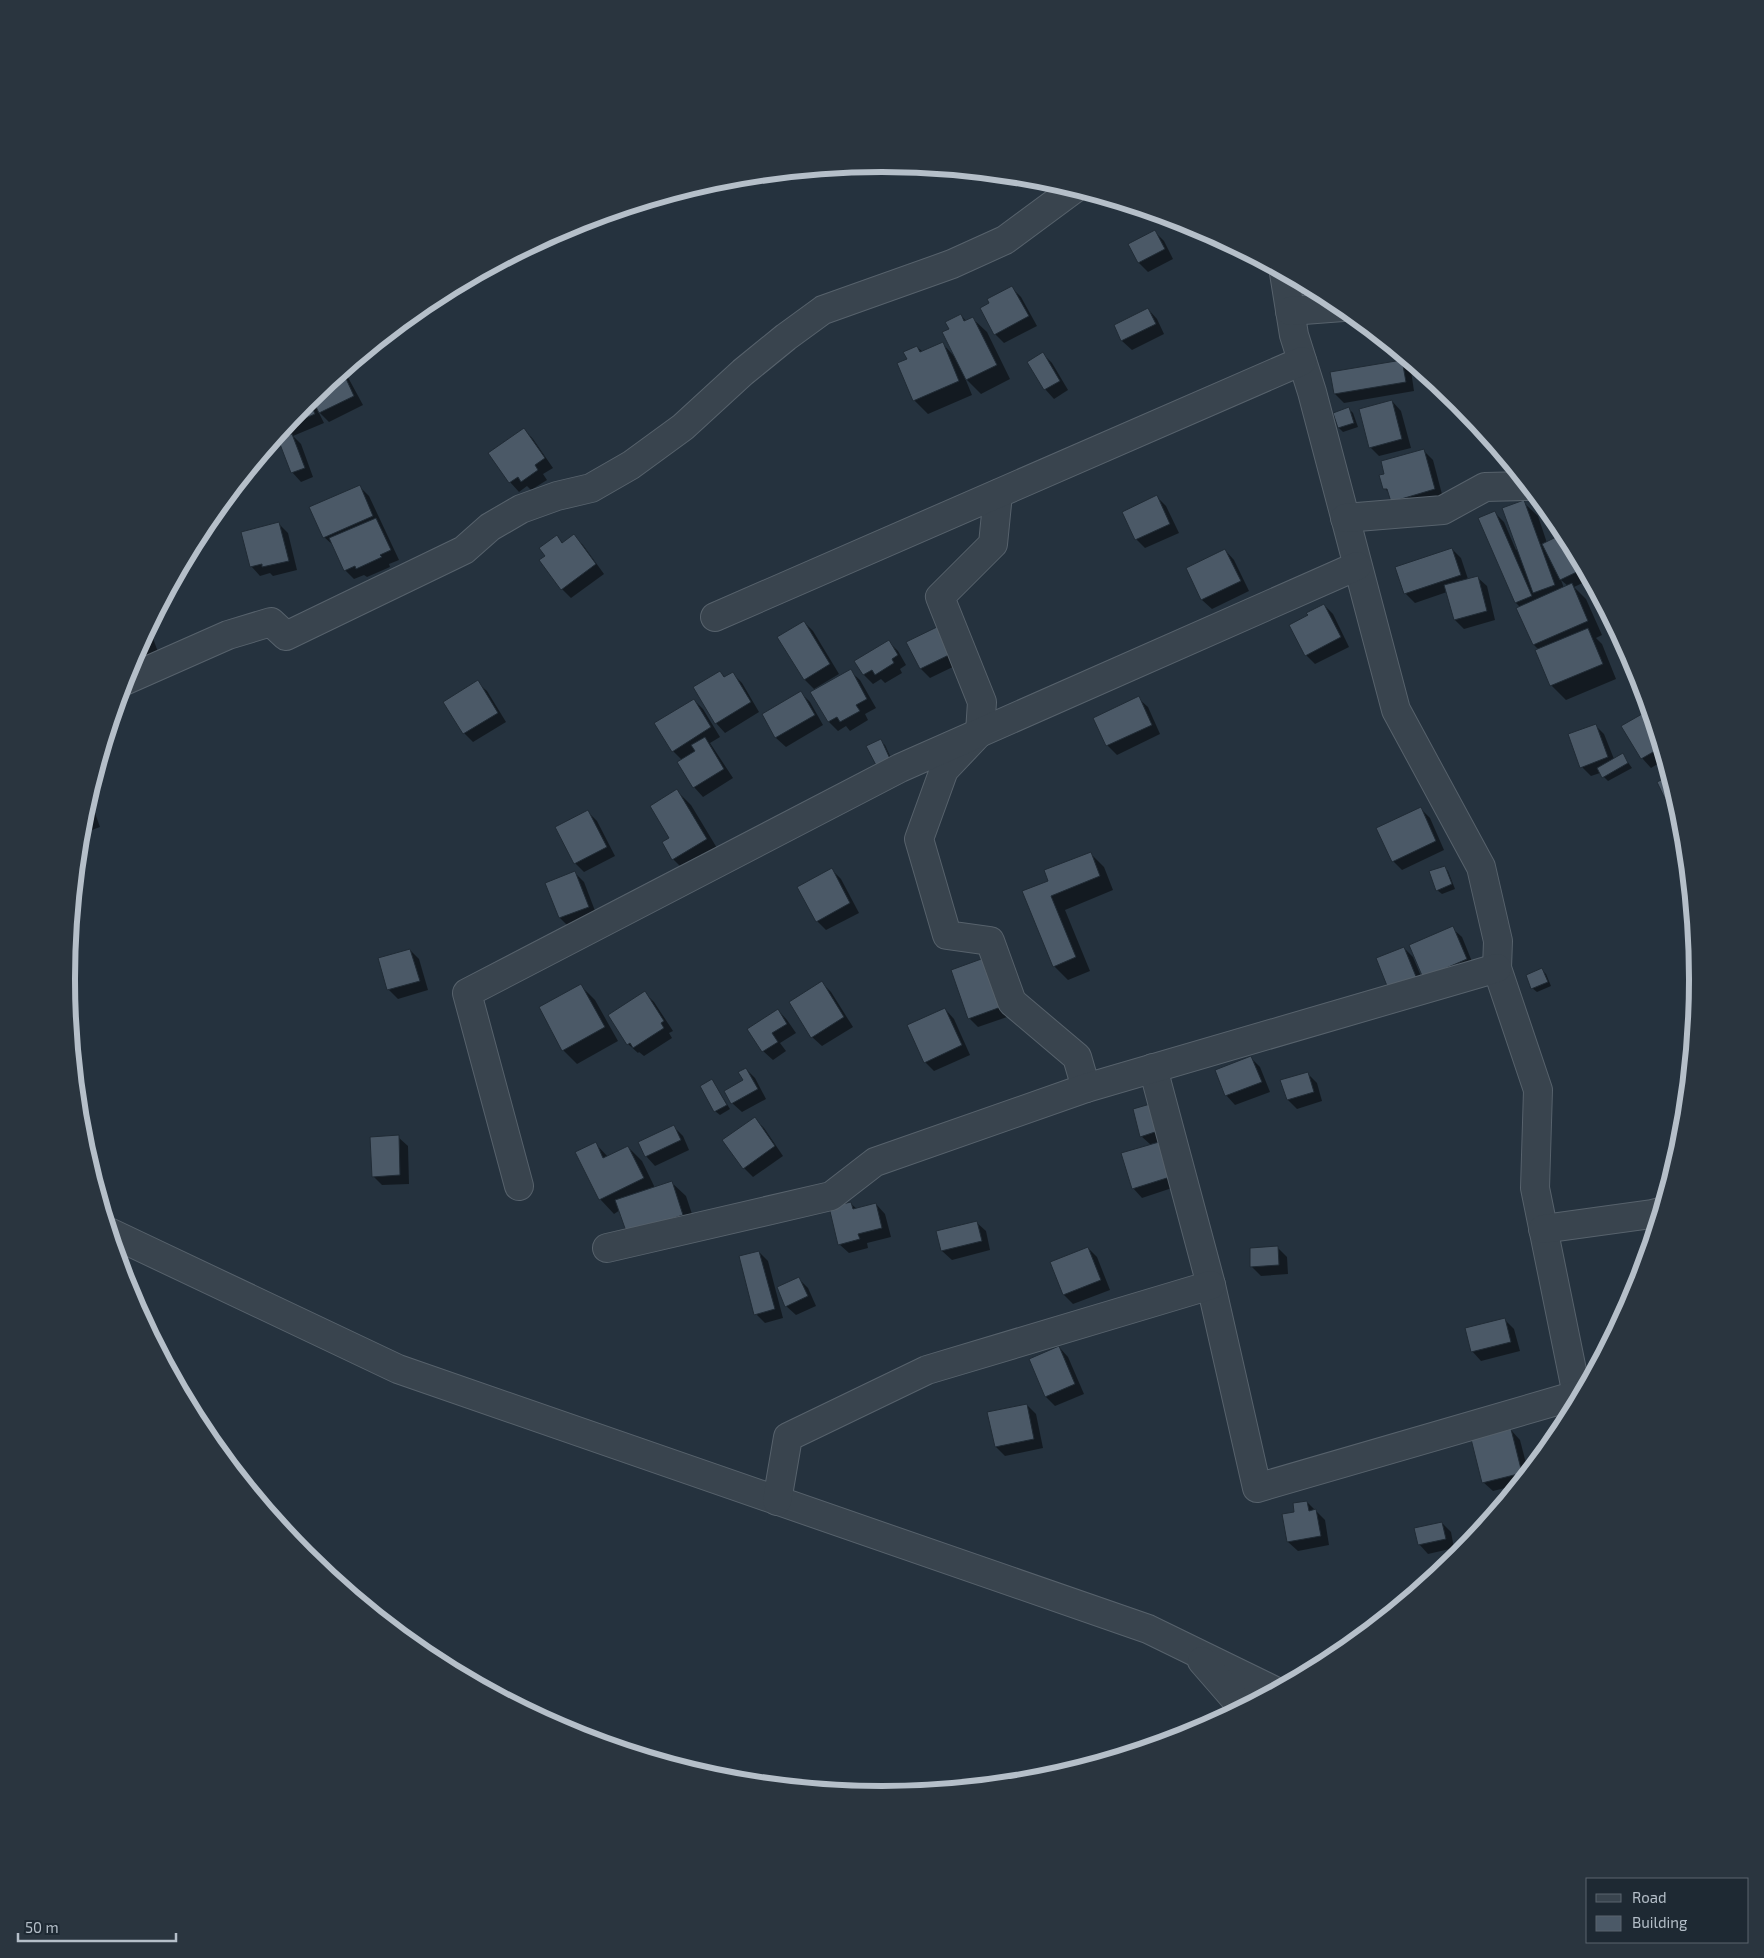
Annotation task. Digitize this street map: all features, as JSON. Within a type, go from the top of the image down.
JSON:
[{"type":"street","points":[[134,677],[228,635],[271,622],[286,636],[464,550],[490,526],[521,510],[557,496],[591,488],[631,465],[683,427],[743,372],[822,310],[952,264],[1005,240],[1067,194]]},
{"type":"street","points":[[1285,279],[1294,336],[1312,392],[1396,710],[1481,867],[1498,941],[1498,968],[1538,1090],[1535,1188],[1576,1391]]},
{"type":"street","points":[[1290,310],[1330,308]]},
{"type":"street","points":[[715,617],[1302,361]]},
{"type":"street","points":[[1344,518],[1443,510],[1485,487],[1521,486]]},
{"type":"street","points":[[998,494],[993,544],[940,597],[982,702],[980,732],[944,770],[919,839],[947,935],[990,941],[1012,1002],[1077,1057],[1086,1088]]},
{"type":"street","points":[[519,1186],[467,994],[900,768],[1357,566]]},
{"type":"street","points":[[607,1248],[831,1196],[875,1162],[1086,1088],[1498,968]]},
{"type":"street","points":[[1153,1068],[1211,1285],[1257,1488],[1571,1399]]},
{"type":"street","points":[[1543,1229],[1654,1214]]},
{"type":"street","points":[[117,1236],[398,1368],[1148,1629],[1268,1688]]},
{"type":"street","points":[[777,1501],[788,1437],[927,1370],[1211,1285]]},
{"type":"street","points":[[1194,1651],[1239,1703]]},
{"type":"building","points":[[1155,230],[1165,249],[1138,263],[1128,244]]},
{"type":"building","points":[[1012,286],[1029,316],[994,335],[980,308],[989,303],[987,299]]},
{"type":"building","points":[[1148,308],[1156,324],[1121,341],[1114,325]]},
{"type":"building","points":[[961,314],[964,321],[973,317],[997,365],[966,380],[942,332],[949,329],[945,322]]},
{"type":"building","points":[[943,342],[959,381],[913,401],[897,363],[907,359],[903,352],[917,346],[920,352]]},
{"type":"building","points":[[1043,352],[1060,381],[1044,390],[1027,362]]},
{"type":"building","points":[[1400,360],[1402,363],[1406,382],[1334,394],[1330,372]]},
{"type":"building","points":[[345,377],[354,396],[319,413],[315,405]]},
{"type":"building","points":[[1392,400],[1402,439],[1369,448],[1359,409]]},
{"type":"building","points":[[312,407],[315,414],[299,421]]},
{"type":"building","points":[[1349,407],[1354,423],[1338,428],[1333,413]]},
{"type":"building","points":[[524,428],[545,458],[535,465],[538,470],[521,482],[518,477],[509,483],[488,453]]},
{"type":"building","points":[[292,434],[305,468],[291,473],[279,442],[285,437]]},
{"type":"building","points":[[1424,449],[1435,489],[1391,502],[1387,489],[1383,489],[1379,475],[1384,474],[1381,461]]},
{"type":"building","points":[[360,485],[373,516],[323,538],[309,507]]},
{"type":"building","points":[[1157,495],[1170,524],[1135,540],[1122,512]]},
{"type":"building","points":[[1524,500],[1555,585],[1533,593],[1502,508]]},
{"type":"building","points":[[1495,511],[1532,596],[1515,603],[1478,518]]},
{"type":"building","points":[[376,518],[391,550],[380,555],[382,557],[356,569],[355,566],[344,571],[329,538]]},
{"type":"building","points":[[279,522],[289,561],[262,567],[262,564],[250,567],[241,532]]},
{"type":"building","points":[[574,534],[596,564],[561,590],[539,560],[545,556],[539,548],[557,535],[562,543]]},
{"type":"building","points":[[1557,537],[1578,571],[1560,580],[1542,544]]},
{"type":"building","points":[[1452,548],[1461,575],[1404,594],[1395,567]]},
{"type":"building","points":[[1225,549],[1241,581],[1201,600],[1186,568]]},
{"type":"building","points":[[1478,576],[1487,611],[1454,620],[1444,585]]},
{"type":"building","points":[[1572,583],[1588,621],[1533,645],[1516,608]]},
{"type":"building","points":[[1324,604],[1341,637],[1305,656],[1289,625],[1308,615],[1306,613]]},
{"type":"building","points":[[804,621],[830,664],[804,680],[777,637]]},
{"type":"building","points":[[939,626],[953,653],[920,669],[906,642]]},
{"type":"building","points":[[1588,628],[1603,664],[1550,686],[1535,650]]},
{"type":"building","points":[[889,640],[898,655],[892,659],[894,663],[875,675],[872,670],[863,675],[854,661]]},
{"type":"building","points":[[851,669],[867,699],[856,705],[860,711],[840,722],[837,717],[828,722],[810,692]]},
{"type":"building","points":[[720,671],[724,677],[733,672],[751,702],[715,724],[693,687]]},
{"type":"building","points":[[478,680],[498,713],[463,734],[443,702]]},
{"type":"building","points":[[801,691],[815,715],[775,738],[762,714]]},
{"type":"building","points":[[1139,696],[1152,725],[1106,746],[1093,718]]},
{"type":"building","points":[[694,699],[711,727],[672,752],[654,723]]},
{"type":"building","points":[[1644,713],[1656,750],[1641,759],[1621,726]]},
{"type":"building","points":[[1596,724],[1608,757],[1580,768],[1568,734]]},
{"type":"building","points":[[705,737],[724,769],[693,788],[677,762],[695,751],[691,745]]},
{"type":"building","points":[[881,739],[891,761],[877,767],[866,746]]},
{"type":"building","points":[[1623,753],[1628,763],[1602,778],[1597,768]]},
{"type":"building","points":[[1664,779],[1668,800],[1666,801],[1657,782]]},
{"type":"building","points":[[677,789],[707,839],[672,860],[662,842],[669,838],[650,806]]},
{"type":"building","points":[[1421,807],[1436,841],[1392,862],[1376,828]]},
{"type":"building","points":[[588,810],[607,847],[574,864],[555,827]]},
{"type":"building","points":[[1091,852],[1100,876],[1051,896],[1076,957],[1053,967],[1022,891],[1048,881],[1044,870]]},
{"type":"building","points":[[1445,866],[1452,884],[1436,891],[1429,871]]},
{"type":"building","points":[[832,868],[850,903],[816,922],[797,887]]},
{"type":"building","points":[[575,871],[589,907],[559,918],[545,883]]},
{"type":"building","points":[[1453,926],[1467,959],[1423,978],[1409,945]]},
{"type":"building","points":[[1404,947],[1417,979],[1389,991],[1376,958]]},
{"type":"building","points":[[410,949],[420,981],[387,990],[378,958]]},
{"type":"building","points":[[984,958],[1001,1007],[968,1019],[951,970]]},
{"type":"building","points":[[1542,968],[1548,982],[1531,989],[1526,975]]},
{"type":"building","points":[[822,981],[844,1017],[811,1038],[789,1002]]},
{"type":"building","points":[[581,984],[605,1027],[562,1051],[539,1007]]},
{"type":"building","points":[[645,991],[664,1021],[661,1023],[664,1028],[633,1048],[630,1043],[627,1045],[608,1015]]},
{"type":"building","points":[[945,1008],[962,1045],[924,1063],[907,1025]]},
{"type":"building","points":[[778,1009],[787,1024],[772,1033],[778,1042],[762,1052],[747,1029]]},
{"type":"building","points":[[1251,1056],[1262,1082],[1225,1096],[1215,1070]]},
{"type":"building","points":[[746,1068],[758,1089],[731,1104],[724,1091],[743,1080],[738,1072]]},
{"type":"building","points":[[1308,1072],[1314,1092],[1287,1100],[1280,1080]]},
{"type":"building","points":[[712,1079],[727,1105],[714,1112],[700,1086]]},
{"type":"building","points":[[1150,1104],[1158,1131],[1140,1137],[1133,1109]]},
{"type":"building","points":[[755,1117],[775,1146],[743,1169],[722,1140]]},
{"type":"building","points":[[674,1125],[681,1140],[645,1157],[638,1142]]},
{"type":"building","points":[[399,1135],[400,1175],[372,1177],[370,1137]]},
{"type":"building","points":[[596,1142],[603,1158],[628,1146],[644,1178],[599,1200],[575,1152]]},
{"type":"building","points":[[1159,1142],[1170,1177],[1132,1189],[1121,1153]]},
{"type":"building","points":[[672,1181],[683,1215],[627,1234],[615,1200]]},
{"type":"building","points":[[851,1202],[853,1209],[876,1203],[882,1228],[858,1234],[860,1239],[838,1245],[829,1207]]},
{"type":"building","points":[[977,1221],[982,1241],[941,1251],[936,1231]]},
{"type":"building","points":[[1278,1246],[1279,1265],[1250,1267],[1250,1248]]},
{"type":"building","points":[[1088,1247],[1101,1280],[1063,1295],[1050,1262]]},
{"type":"building","points":[[759,1251],[775,1309],[754,1315],[739,1256]]},
{"type":"building","points":[[799,1277],[808,1296],[785,1307],[777,1287]]},
{"type":"building","points":[[1505,1318],[1511,1342],[1471,1352],[1465,1328]]},
{"type":"building","points":[[1059,1346],[1075,1384],[1045,1397],[1029,1359]]},
{"type":"building","points":[[1027,1404],[1034,1439],[995,1447],[987,1412]]},
{"type":"building","points":[[1511,1429],[1521,1471],[1519,1474],[1482,1483],[1471,1439]]},
{"type":"building","points":[[1307,1501],[1309,1511],[1316,1509],[1321,1536],[1287,1542],[1282,1514],[1294,1512],[1293,1503]]},
{"type":"building","points":[[1442,1522],[1446,1539],[1418,1545],[1414,1528]]}]
